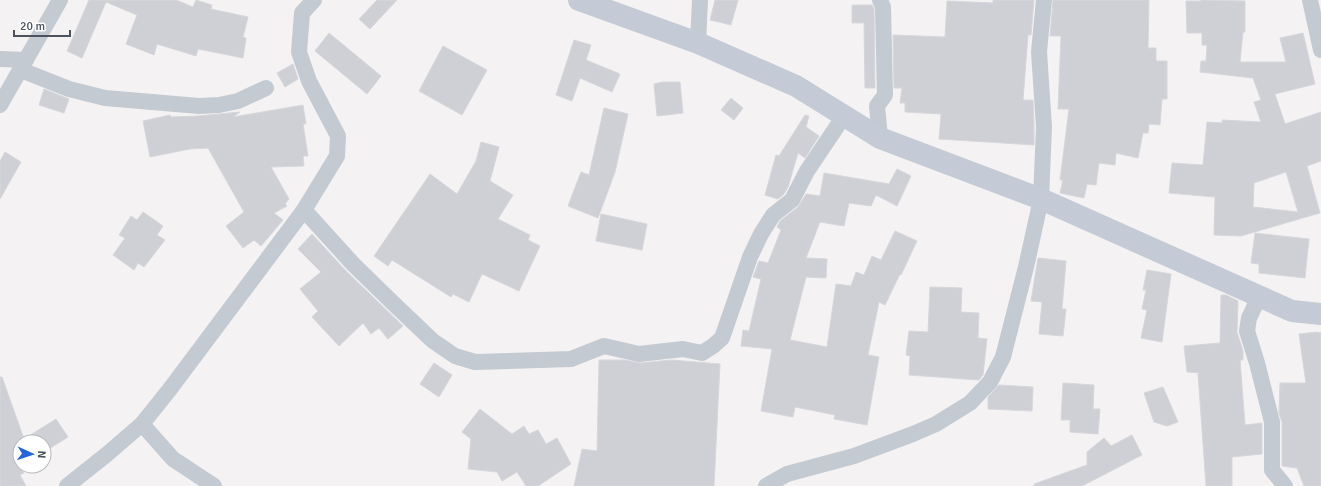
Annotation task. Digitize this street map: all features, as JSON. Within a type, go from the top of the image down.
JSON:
[{"type":"street","points":[[0,106],[60,0]]},
{"type":"street","points":[[67,486],[106,456],[142,424],[304,210],[337,156],[338,136],[309,81],[299,52],[302,13],[314,0]]},
{"type":"street","points":[[579,0],[698,43],[796,86],[880,138],[1041,199],[1292,311],[1321,314]]},
{"type":"street","points":[[698,43],[700,0]]},
{"type":"street","points":[[880,0],[883,7],[885,80],[885,95],[878,106],[880,138]]},
{"type":"street","points":[[766,486],[787,474],[854,456],[936,424],[970,403],[990,382],[1002,357],[1026,267],[1041,199],[1044,127],[1040,52],[1044,0]]},
{"type":"street","points":[[1310,0],[1321,50]]},
{"type":"street","points":[[0,59],[23,65],[69,90],[105,98],[199,106],[218,105],[238,101],[266,88]]},
{"type":"street","points":[[304,210],[353,264],[394,304],[433,341],[455,356],[475,362],[570,359],[604,346],[639,354],[683,349],[702,353],[722,338],[750,257],[761,234],[773,215],[792,200],[807,171],[844,116]]},
{"type":"street","points":[[1259,297],[1249,318],[1247,331],[1272,422],[1272,470],[1285,486]]},
{"type":"street","points":[[142,424],[173,459],[214,486]]},
{"type":"building","points":[[89,0],[176,0],[193,7],[196,0],[212,5],[211,9],[248,17],[243,37],[246,38],[243,58],[198,49],[196,56],[157,44],[154,55],[126,44],[137,15],[106,2],[82,58],[67,51]]},
{"type":"building","points":[[377,0],[397,0],[370,29],[359,19]]},
{"type":"building","points":[[715,0],[738,0],[731,25],[710,20]]},
{"type":"building","points":[[993,0],[1034,0],[1031,35],[1028,35],[1023,100],[1033,100],[1034,145],[939,139],[941,114],[905,112],[905,103],[900,103],[902,88],[894,88],[893,35],[945,37],[947,1],[993,3]]},
{"type":"building","points":[[1053,0],[1149,0],[1148,48],[1156,48],[1156,61],[1167,61],[1167,99],[1162,99],[1160,125],[1149,124],[1148,133],[1143,133],[1138,158],[1116,153],[1115,165],[1099,163],[1096,185],[1087,184],[1084,198],[1060,193],[1063,180],[1060,180],[1069,109],[1058,109],[1061,36],[1050,36]]},
{"type":"building","points":[[1186,1],[1245,1],[1245,32],[1243,32],[1240,62],[1286,62],[1280,38],[1303,33],[1315,84],[1275,94],[1285,124],[1321,112],[1321,161],[1307,166],[1320,213],[1241,236],[1214,235],[1215,197],[1169,193],[1172,163],[1203,165],[1207,122],[1222,123],[1222,120],[1261,122],[1254,102],[1261,100],[1253,78],[1200,72],[1201,61],[1206,61],[1207,45],[1202,45],[1202,33],[1187,33]],"holes":[[[1286,172],[1298,212],[1253,207],[1254,183]]]},
{"type":"building","points":[[852,5],[872,5],[874,9],[875,88],[865,88],[864,23],[852,23]]},
{"type":"building","points":[[329,33],[381,76],[367,94],[315,51]]},
{"type":"building","points":[[574,40],[591,45],[586,60],[620,74],[612,92],[580,78],[572,101],[556,95]]},
{"type":"building","points":[[443,46],[487,70],[462,115],[419,91]]},
{"type":"building","points":[[293,64],[298,79],[285,87],[277,73]]},
{"type":"building","points":[[663,82],[680,82],[683,113],[657,116],[654,84]]},
{"type":"building","points":[[44,89],[69,99],[64,113],[39,105]]},
{"type":"building","points":[[731,98],[743,108],[734,120],[721,110]]},
{"type":"building","points":[[303,105],[306,124],[303,124],[308,156],[303,156],[304,166],[271,167],[289,199],[285,204],[287,206],[274,213],[283,220],[261,246],[254,240],[243,248],[226,226],[244,212],[208,148],[190,149],[150,157],[143,121],[170,115],[171,117],[198,116],[240,112],[233,117]]},
{"type":"building","points":[[604,108],[628,114],[615,172],[598,218],[568,206],[581,172],[589,175]]},
{"type":"building","points":[[805,115],[809,116],[806,127],[819,136],[805,158],[798,153],[788,187],[784,194],[778,199],[765,195],[776,155],[779,156]]},
{"type":"building","points":[[481,142],[499,147],[490,181],[513,195],[498,219],[530,235],[528,240],[540,246],[519,291],[482,274],[469,302],[453,294],[451,297],[392,260],[388,266],[374,256],[430,174],[457,194],[476,161]]},
{"type":"building","points":[[5,152],[21,162],[0,199],[0,161]]},
{"type":"building","points":[[897,169],[911,176],[897,206],[876,195],[871,206],[849,203],[844,226],[820,222],[806,258],[827,259],[826,278],[806,277],[790,340],[827,347],[836,284],[851,286],[856,272],[864,275],[872,256],[881,260],[895,231],[917,241],[885,305],[879,302],[868,355],[879,357],[867,425],[834,419],[835,415],[795,407],[793,417],[761,411],[772,349],[741,346],[743,330],[749,331],[761,279],[753,277],[759,261],[768,263],[781,230],[777,227],[780,221],[798,207],[806,194],[820,196],[824,173],[889,184]]},
{"type":"building","points":[[143,212],[163,226],[157,235],[165,240],[144,267],[138,263],[134,270],[113,255],[125,238],[119,235],[131,216],[137,220]]},
{"type":"building","points":[[601,214],[647,224],[642,250],[596,241]]},
{"type":"building","points":[[1255,233],[1309,239],[1305,278],[1259,273],[1259,264],[1251,263]]},
{"type":"building","points":[[312,234],[346,271],[403,326],[388,339],[379,328],[371,334],[363,323],[339,346],[312,317],[318,311],[300,289],[321,272],[298,249]]},
{"type":"building","points":[[1038,258],[1066,261],[1062,309],[1066,309],[1063,336],[1039,334],[1042,302],[1031,301]]},
{"type":"building","points":[[1147,270],[1171,274],[1162,342],[1141,338],[1147,310],[1142,309],[1146,290],[1143,290]]},
{"type":"building","points":[[930,287],[962,288],[961,312],[979,313],[978,338],[987,339],[983,375],[979,380],[909,375],[910,356],[906,355],[909,331],[928,332]]},
{"type":"building","points":[[1221,295],[1226,295],[1238,301],[1237,332],[1243,351],[1243,360],[1240,360],[1245,425],[1262,423],[1262,454],[1232,457],[1232,486],[1206,486],[1198,374],[1200,373],[1187,372],[1184,346],[1220,343]]},
{"type":"building","points":[[1321,332],[1321,486],[1304,486],[1297,468],[1282,466],[1282,422],[1279,413],[1280,383],[1306,383],[1299,334]]},
{"type":"building","points":[[599,360],[625,360],[640,363],[672,360],[720,364],[714,486],[574,486],[582,449],[597,451]]},
{"type":"building","points":[[434,363],[452,375],[439,397],[420,384]]},
{"type":"building","points":[[0,377],[2,377],[22,434],[12,434],[12,474],[22,474],[20,475],[26,486],[0,486]]},
{"type":"building","points":[[1063,383],[1094,385],[1093,409],[1100,409],[1098,434],[1070,432],[1070,420],[1061,420]]},
{"type":"building","points":[[999,385],[1033,387],[1032,411],[988,409],[988,397]]},
{"type":"building","points":[[1163,387],[1178,422],[1167,426],[1154,422],[1144,393]]},
{"type":"building","points":[[480,409],[512,434],[524,426],[529,434],[538,430],[546,444],[557,438],[571,464],[538,486],[526,486],[517,472],[502,481],[497,472],[468,469],[471,439],[462,432]]},
{"type":"building","points":[[56,419],[68,437],[52,447],[52,434],[32,434]]},
{"type":"building","points":[[1132,435],[1142,455],[1082,486],[1034,486],[1034,484],[1087,465],[1087,452],[1104,438],[1111,446]]}]
